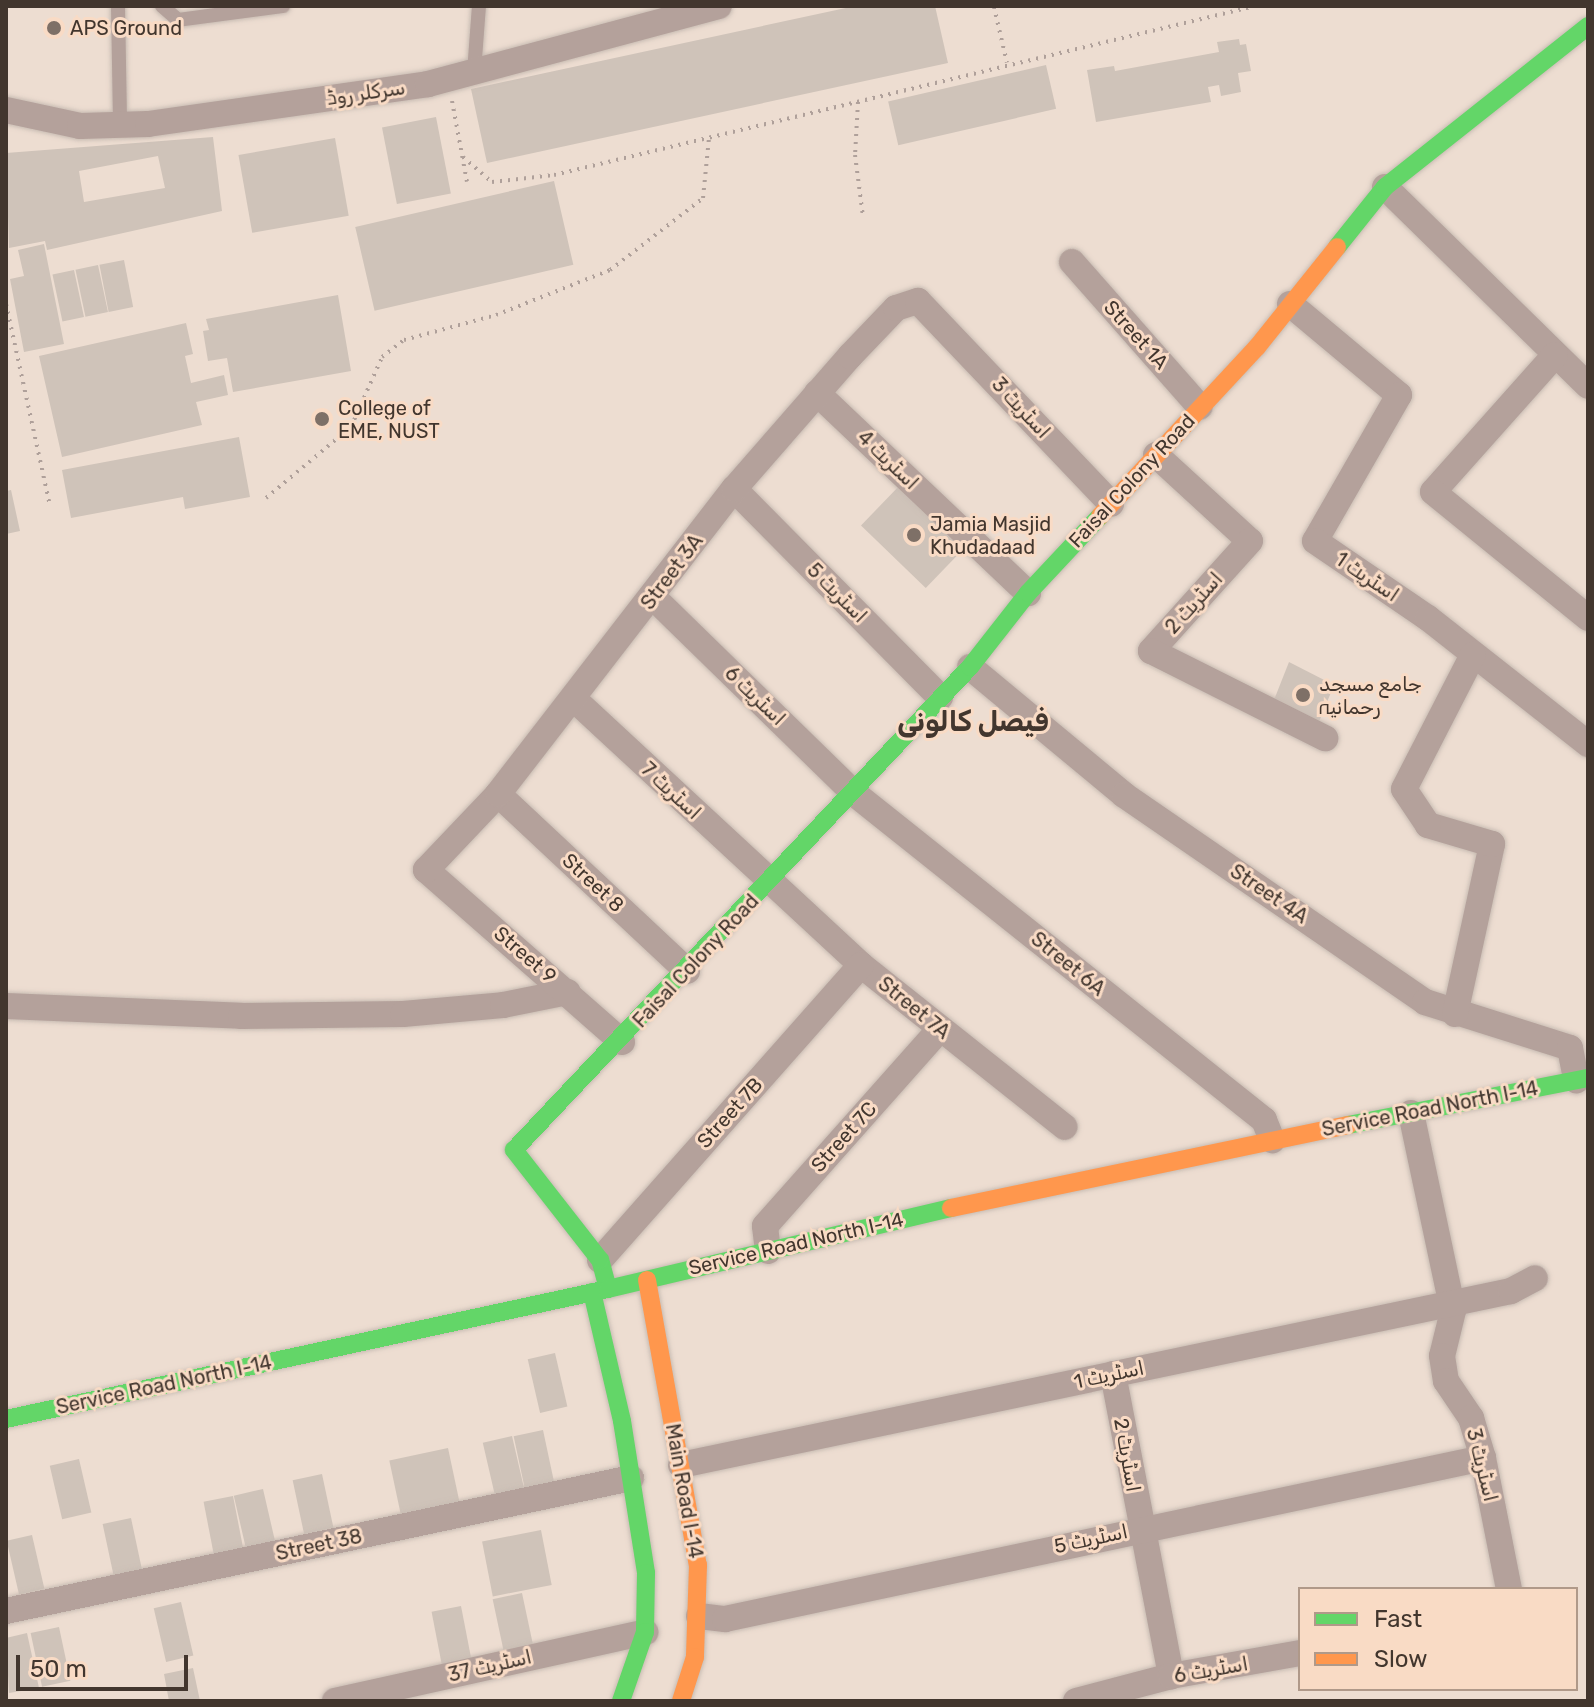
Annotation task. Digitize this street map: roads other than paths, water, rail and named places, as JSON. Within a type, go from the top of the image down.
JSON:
[{"type":"main road","name":"Faisal Colony Road","points":[[600,1291],[600,1260],[514,1150],[622,1042],[970,667],[1028,593],[1200,407],[1290,304],[1385,187],[1588,26]]},
{"type":"main road","name":"Service Road North I-14","points":[[6,1419],[600,1291],[1071,1179],[1582,1079]]},
{"type":"main road","name":"Main Road I-14","points":[[647,1280],[698,1565],[699,1616],[695,1657],[681,1701]]},
{"type":"main road","points":[[600,1291],[644,1548],[645,1632],[621,1701]]},
{"type":"main road","points":[[622,1421],[671,1413]]},
{"type":"street","name":"سرکلر روڈ","points":[[6,110],[80,126],[120,125],[448,78],[719,6]]},
{"type":"street","points":[[1385,187],[1588,386]]},
{"type":"street","name":"Street 1A","points":[[1072,262],[1200,407]]},
{"type":"street","name":"Street 3A","points":[[426,870],[498,794],[654,598],[734,489],[817,393],[896,308],[918,301],[931,312]]},
{"type":"street","name":"اسٹریٹ 1","points":[[1290,304],[1399,395],[1315,541],[1473,655],[1588,744]]},
{"type":"street","name":"اسٹریٹ 3","points":[[931,312],[1111,504]]},
{"type":"street","points":[[1555,355],[1433,492],[1588,618]]},
{"type":"street","name":"اسٹریٹ 4","points":[[817,393],[1028,593]]},
{"type":"street","name":"اسٹریٹ 2","points":[[1156,455],[1250,541],[1151,651],[1325,738]]},
{"type":"street","name":"اسٹریٹ 5","points":[[734,489],[940,697]]},
{"type":"street","name":"اسٹریٹ 6","points":[[654,598],[855,794]]},
{"type":"street","points":[[1455,1014],[1492,844],[1428,825],[1404,789],[1473,655]]},
{"type":"street","name":"Street 4A","points":[[970,667],[1124,795],[1356,956],[1425,1002],[1570,1048],[1582,1079]]},
{"type":"street","name":"اسٹریٹ 7","points":[[575,700],[768,883]]},
{"type":"street","name":"Street 8","points":[[498,794],[687,971]]},
{"type":"street","name":"Street 6A","points":[[855,794],[1264,1120],[1272,1140]]},
{"type":"street","name":"Street 9","points":[[426,870],[622,1042]]},
{"type":"street","name":"Street 7A","points":[[768,883],[861,965],[1065,1127]]},
{"type":"street","name":"Street 7B","points":[[600,1260],[861,965]]},
{"type":"street","points":[[6,1006],[241,1016],[403,1014],[503,1005],[568,992]]},
{"type":"street","name":"Street 7C","points":[[768,1251],[765,1226],[940,1029]]},
{"type":"street","name":"اسٹریٹ 3","points":[[1411,1113],[1453,1311],[1442,1356],[1446,1381],[1471,1418],[1483,1458],[1509,1587]]},
{"type":"street","name":"اسٹریٹ 1","points":[[681,1465],[1511,1291],[1535,1278]]},
{"type":"street","name":"اسٹریٹ 2","points":[[1113,1374],[1171,1676]]},
{"type":"street","name":"اسٹریٹ 5","points":[[699,1616],[725,1619],[1141,1528],[1483,1458]]},
{"type":"street","name":"Street 38","points":[[6,1611],[631,1478]]},
{"type":"street","name":"اسٹریٹ 37","points":[[335,1701],[645,1632]]},
{"type":"street","name":"اسٹریٹ 6","points":[[1076,1701],[1171,1676],[1298,1653]]},
{"type":"lane","points":[[118,6],[120,125]]},
{"type":"lane","points":[[162,6],[178,20],[283,6]]},
{"type":"lane","points":[[474,72],[479,6]]},
{"type":"place","name":"APS Ground","points":[[54,28]]},
{"type":"place","name":"College of EME, NUST","points":[[322,419]]},
{"type":"place","name":"Jamia Masjid Khudadaad","points":[[914,535]]},
{"type":"place","name":"جامع مسجد رحمانیہ","points":[[1303,695]]},
{"type":"district","name":"فیصل کالونی","points":[[973,722]]}]
